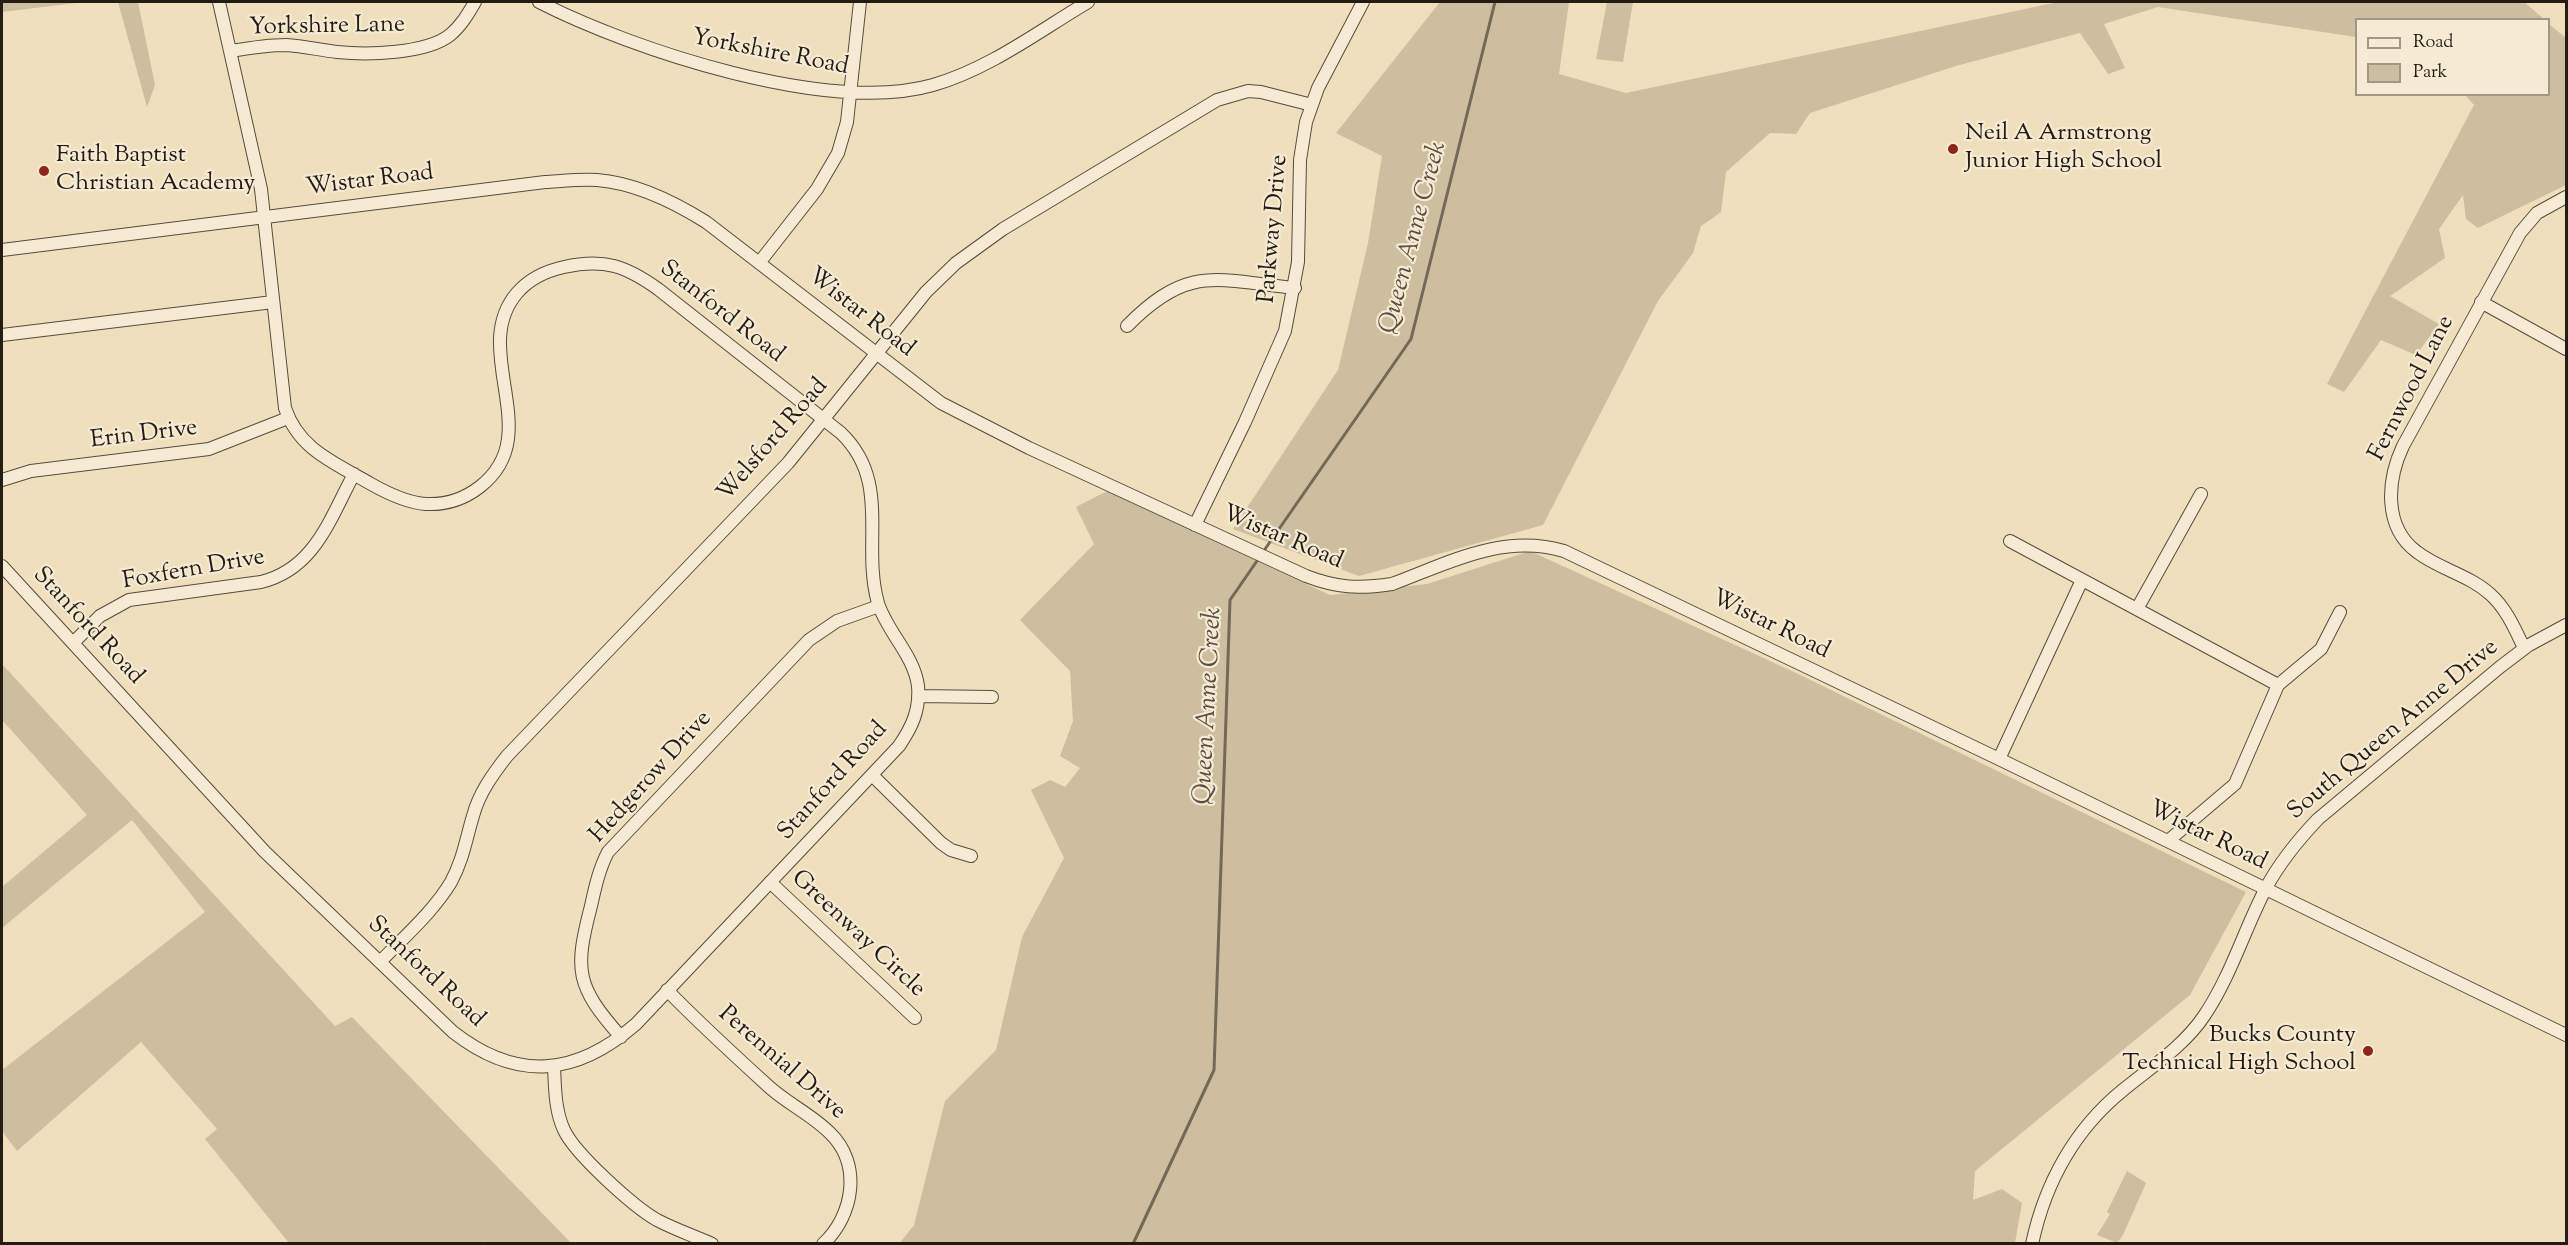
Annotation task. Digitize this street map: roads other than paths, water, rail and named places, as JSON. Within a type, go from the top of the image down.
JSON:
[{"type":"street","name":"Stanford Road","points":[[2,566],[265,852],[453,1032],[470,1045],[505,1061],[554,1067],[601,1051],[621,1037],[636,1024],[872,775],[899,746],[911,728],[917,710],[916,678],[908,657],[879,606],[871,565],[872,499],[867,471],[848,441],[636,273],[596,263],[576,265],[549,271],[523,287],[512,299],[506,312],[500,343],[508,436],[503,456],[487,481],[465,497],[453,502],[427,504],[401,498],[319,454],[305,443],[288,418],[283,394],[256,161],[219,2]]},
{"type":"street","name":"Yorkshire Lane","points":[[231,51],[283,45],[337,52],[369,53],[415,48],[449,36],[464,22],[475,2]]},
{"type":"street","name":"Yorkshire Road","points":[[539,2],[600,30],[693,61],[780,82],[850,92],[917,88],[961,75],[988,62],[1088,2]]},
{"type":"street","points":[[759,263],[817,189],[838,153],[847,122],[860,2]]},
{"type":"street","name":"Parkway Drive","points":[[1195,525],[1276,355],[1285,331],[1295,288],[1298,262],[1300,160],[1311,105],[1336,48],[1363,2]]},
{"type":"street","name":"Welsford Road","points":[[380,962],[432,906],[450,882],[466,847],[473,813],[484,789],[507,756],[788,463],[926,292],[956,263],[981,244],[1217,100],[1239,92],[1255,91],[1311,105]]},
{"type":"street","name":"Wistar Road","points":[[2,250],[545,182],[600,180],[639,190],[681,206],[706,222],[941,403],[969,419],[1278,563],[1324,583],[1345,588],[1360,588],[1392,584],[1496,547],[1514,544],[1549,547],[1607,570],[2566,1035]]},
{"type":"street","name":"Fernwood Lane","points":[[2524,648],[2511,622],[2490,593],[2412,547],[2401,533],[2390,501],[2391,474],[2396,460],[2481,302],[2525,226],[2537,213],[2566,197]]},
{"type":"street","points":[[1127,326],[1163,294],[1187,283],[1218,279],[1295,288]]},
{"type":"street","points":[[2,335],[273,302]]},
{"type":"street","points":[[2481,302],[2566,349]]},
{"type":"street","name":"Erin Drive","points":[[2,480],[31,471],[209,449],[288,418]]},
{"type":"street","name":"Foxfern Drive","points":[[73,643],[100,616],[129,600],[261,582],[282,576],[300,563],[315,546],[354,474]]},
{"type":"street","points":[[2137,609],[2201,494]]},
{"type":"street","points":[[2010,541],[2278,685]]},
{"type":"street","points":[[1999,759],[2082,580]]},
{"type":"street","name":"Hedgerow Drive","points":[[621,1037],[589,998],[581,972],[580,953],[583,935],[596,885],[608,852],[810,640],[837,621],[879,606]]},
{"type":"street","points":[[2168,841],[2235,783],[2278,685],[2321,649],[2340,612]]},
{"type":"street","name":"South Queen Anne Drive","points":[[2032,1244],[2050,1184],[2071,1147],[2104,1106],[2188,1035],[2203,1017],[2228,972],[2266,888],[2288,853],[2318,819],[2524,648],[2566,625]]},
{"type":"street","points":[[918,696],[992,697]]},
{"type":"street","points":[[872,775],[941,843],[951,850],[971,856]]},
{"type":"street","name":"Greenway Circle","points":[[770,882],[915,1018]]},
{"type":"street","name":"Perennial Drive","points":[[667,990],[770,1088],[824,1127],[839,1144],[850,1175],[849,1199],[841,1222],[823,1244]]},
{"type":"street","points":[[554,1067],[560,1119],[564,1131],[580,1154],[641,1209],[666,1224],[712,1244]]},
{"type":"waterway","name":"Queen Anne Creek","points":[[1263,552],[1411,339],[1495,2]]},
{"type":"waterway","name":"Queen Anne Creek","points":[[1133,1244],[1214,1070],[1230,600],[1259,558]]},
{"type":"place","name":"Neil A Armstrong Junior High School","points":[[1953,149]]},
{"type":"place","name":"Faith Baptist Christian Academy","points":[[44,171]]},
{"type":"place","name":"Bucks County Technical High School","points":[[2368,1051]]}]
